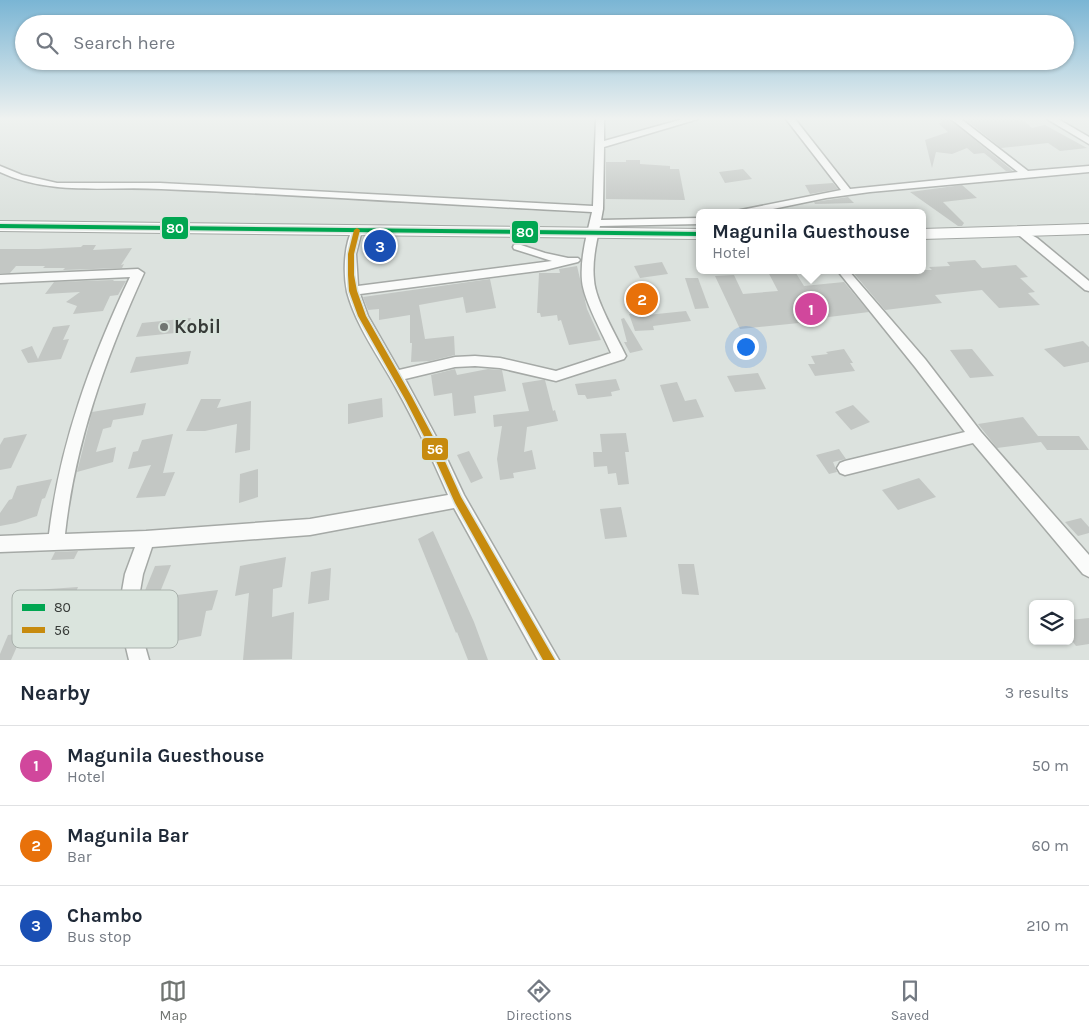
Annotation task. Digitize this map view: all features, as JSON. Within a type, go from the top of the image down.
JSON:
[{"type":"highway","points":[[0,226],[357,230],[595,228],[696,234]]},
{"type":"highway","points":[[926,234],[1089,229]]},
{"type":"street","points":[[396,376],[455,362],[475,361],[500,363],[556,376],[619,356],[593,298],[588,282],[588,261],[598,209],[601,150]]},
{"type":"street","points":[[814,150],[847,191]]},
{"type":"street","points":[[994,150],[1027,175]]},
{"type":"street","points":[[0,169],[22,180],[44,184],[147,185],[598,209]]},
{"type":"street","points":[[756,209],[783,202],[847,191],[1089,169]]},
{"type":"street","points":[[595,228],[696,221]]},
{"type":"street","points":[[357,230],[351,264],[353,291],[362,316],[435,449],[458,500],[549,660]]},
{"type":"street","points":[[1020,232],[1033,240],[1089,287]]},
{"type":"street","points":[[518,247],[542,256],[588,261]]},
{"type":"street","points":[[353,291],[545,266],[574,260]]},
{"type":"street","points":[[0,279],[138,273],[101,355],[82,412],[70,452],[58,507],[56,542]]},
{"type":"street","points":[[845,274],[920,363],[976,436],[1089,568]]},
{"type":"street","points":[[846,468],[976,436]]},
{"type":"street","points":[[0,544],[146,539],[310,527],[458,500]]},
{"type":"street","points":[[131,590],[134,574],[146,539]]},
{"type":"building","points":[[927,150],[962,150],[952,154],[936,152],[932,168]]},
{"type":"building","points":[[969,150],[987,150],[1013,171],[1006,171],[984,153],[974,154]]},
{"type":"building","points":[[626,160],[640,160],[640,164],[670,166],[670,169],[679,169],[685,200],[606,199],[606,162],[626,162]]},
{"type":"building","points":[[743,169],[752,179],[725,183],[719,172]]},
{"type":"building","points":[[833,183],[838,189],[810,194],[805,185]]},
{"type":"building","points":[[962,185],[977,198],[943,202],[964,223],[962,226],[958,226],[910,192]]},
{"type":"building","points":[[848,197],[854,203],[815,204],[814,202]]},
{"type":"building","points":[[83,245],[96,245],[93,250],[132,248],[121,265],[124,264],[122,268],[63,270],[65,268],[16,266],[10,273],[0,273],[0,249],[81,247]]},
{"type":"building","points":[[975,260],[982,268],[1016,265],[1028,277],[1020,278],[1035,292],[1028,293],[1040,305],[999,308],[982,290],[935,295],[942,303],[885,310],[854,274],[926,274],[926,270],[932,270],[929,267],[950,266],[947,262]]},
{"type":"building","points":[[662,262],[668,274],[640,278],[634,266]]},
{"type":"building","points":[[577,266],[587,309],[601,340],[569,345],[561,320],[558,321],[557,315],[541,317],[540,313],[537,313],[539,273],[560,273],[559,269]]},
{"type":"building","points":[[769,274],[796,274],[804,286],[844,282],[869,312],[797,321],[799,323],[740,329],[715,276],[734,275],[743,294],[778,291]]},
{"type":"building","points":[[685,278],[698,278],[709,308],[695,309]]},
{"type":"building","points":[[490,279],[496,308],[466,313],[463,297],[419,305],[425,339],[454,336],[455,355],[430,361],[411,362],[410,315],[379,320],[379,309],[368,310],[363,297]]},
{"type":"building","points":[[126,281],[118,295],[110,296],[103,311],[73,314],[77,306],[66,302],[80,292],[45,294],[54,282]]},
{"type":"building","points":[[686,311],[691,321],[653,326],[654,330],[635,331],[629,314],[646,312],[647,315]]},
{"type":"building","points":[[191,318],[185,332],[136,337],[142,323]]},
{"type":"building","points":[[624,318],[643,350],[630,353],[624,342],[627,342],[621,319]]},
{"type":"building","points":[[70,325],[63,340],[69,339],[61,359],[28,363],[21,350],[32,346],[38,359],[53,327]]},
{"type":"building","points":[[1083,341],[1089,347],[1089,362],[1064,367],[1044,349]]},
{"type":"building","points":[[844,349],[853,363],[850,363],[855,371],[815,376],[808,364],[815,364],[811,356],[828,354],[826,352]]},
{"type":"building","points":[[972,349],[994,376],[970,378],[950,350]]},
{"type":"building","points":[[191,351],[188,364],[130,373],[136,357]]},
{"type":"building","points":[[455,369],[457,375],[488,369],[502,370],[506,391],[474,396],[476,413],[454,416],[452,393],[434,396],[431,375]]},
{"type":"building","points":[[758,373],[766,389],[735,392],[727,376]]},
{"type":"building","points":[[616,379],[620,390],[611,392],[612,396],[587,399],[585,395],[578,395],[575,384]]},
{"type":"building","points":[[545,380],[553,411],[555,410],[558,421],[527,427],[524,452],[532,450],[536,469],[513,473],[514,478],[500,480],[497,459],[502,426],[494,427],[493,415],[529,411],[522,383]]},
{"type":"building","points":[[677,382],[685,401],[696,399],[704,417],[673,422],[660,385]]},
{"type":"building","points":[[382,398],[383,417],[348,424],[348,404]]},
{"type":"building","points":[[201,399],[221,399],[217,408],[251,401],[250,450],[235,453],[237,424],[205,431],[186,431]]},
{"type":"building","points":[[146,403],[143,415],[113,420],[111,427],[103,429],[96,452],[116,447],[113,462],[77,472],[92,412]]},
{"type":"building","points":[[853,405],[870,422],[851,430],[835,412]]},
{"type":"building","points":[[1023,417],[1038,436],[1079,436],[1089,450],[1047,450],[1041,442],[997,448],[978,424]]},
{"type":"building","points":[[626,433],[629,452],[625,452],[629,484],[618,485],[616,473],[608,474],[607,466],[594,467],[593,452],[602,452],[600,434]]},
{"type":"building","points":[[27,434],[11,468],[0,470],[0,445],[4,438]]},
{"type":"building","points":[[173,434],[163,473],[175,472],[165,496],[136,498],[151,465],[128,469],[133,452],[138,451],[142,440]]},
{"type":"building","points":[[839,449],[846,459],[833,462],[837,472],[829,474],[816,455]]},
{"type":"building","points":[[469,451],[483,478],[471,483],[457,455]]},
{"type":"building","points":[[258,469],[258,497],[239,503],[240,474]]},
{"type":"building","points":[[919,478],[936,497],[898,510],[882,490]]},
{"type":"building","points":[[52,479],[45,498],[42,499],[37,516],[0,526],[0,513],[9,500],[12,499],[17,486]]},
{"type":"building","points":[[621,507],[627,537],[605,539],[600,509]]},
{"type":"building","points":[[1081,518],[1089,527],[1089,533],[1078,536],[1065,522]]},
{"type":"building","points":[[433,531],[474,622],[488,660],[468,660],[456,633],[418,539]]},
{"type":"building","points":[[78,551],[74,559],[51,560],[55,552]]},
{"type":"building","points":[[286,557],[282,587],[273,589],[272,617],[294,612],[292,659],[243,660],[249,593],[235,596],[240,566]]},
{"type":"building","points":[[678,564],[694,564],[699,595],[682,594]]},
{"type":"building","points":[[171,565],[161,590],[145,590],[155,566]]},
{"type":"building","points":[[331,568],[329,600],[308,604],[311,572]]},
{"type":"building","points":[[78,587],[77,590],[35,590]]},
{"type":"building","points":[[218,590],[212,610],[206,611],[201,636],[178,641],[178,595]]},
{"type":"building","points":[[1089,618],[1089,644],[1076,646],[1074,643],[1074,620]]},
{"type":"building","points":[[12,634],[12,648],[16,648],[11,660],[0,660],[0,654],[8,635]]},
{"type":"transit line","name":"80","points":[[0,226],[696,234]]},
{"type":"transit line","name":"56","points":[[357,230],[351,254],[351,275],[353,291],[362,316],[409,399],[435,449],[458,500],[549,660]]},
{"type":"place","name":"Chambo","points":[[380,246]]},
{"type":"place","name":"Magunila Bar","points":[[642,299]]},
{"type":"place","name":"Magunila Guesthouse","points":[[811,309]]},
{"type":"place","name":"Kobil","points":[[164,327]]}]
